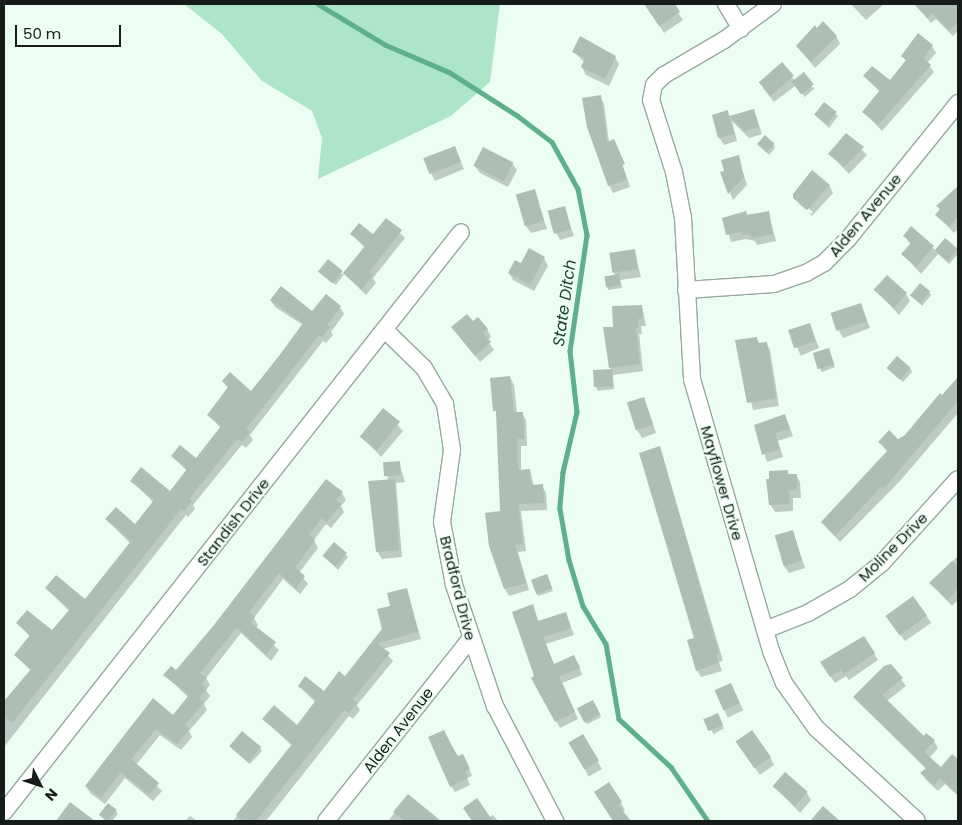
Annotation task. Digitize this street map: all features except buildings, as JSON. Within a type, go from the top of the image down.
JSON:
[{"type":"street","points":[[726,4],[741,29],[773,4]]},
{"type":"street","name":"Mayflower Drive","points":[[741,29],[664,75],[653,90],[651,107],[670,158],[681,204],[688,349],[694,390],[765,630],[784,684],[806,718],[917,821]]},
{"type":"street","name":"Alden Avenue","points":[[686,290],[774,284],[806,274],[824,263],[848,239],[958,103]]},
{"type":"street","name":"Standish Drive","points":[[4,812],[461,232]]},
{"type":"street","name":"Bradford Drive","points":[[385,330],[430,375],[447,410],[452,450],[442,522],[444,542],[470,639],[509,736],[555,821]]},
{"type":"street","name":"Moline Drive","points":[[765,630],[808,613],[850,589],[882,563],[958,479]]},
{"type":"street","name":"Alden Avenue","points":[[326,821],[470,639]]},
{"type":"green space","points":[[184,4],[500,4],[490,82],[451,116],[318,179],[322,138],[312,111],[262,81],[222,34]]},
{"type":"waterway","name":"State Ditch","points":[[318,4],[386,45],[449,72],[518,116],[552,142],[578,189],[587,235],[570,351],[577,412],[563,472],[560,509],[569,560],[583,606],[606,644],[619,719],[671,767],[708,821]]}]
